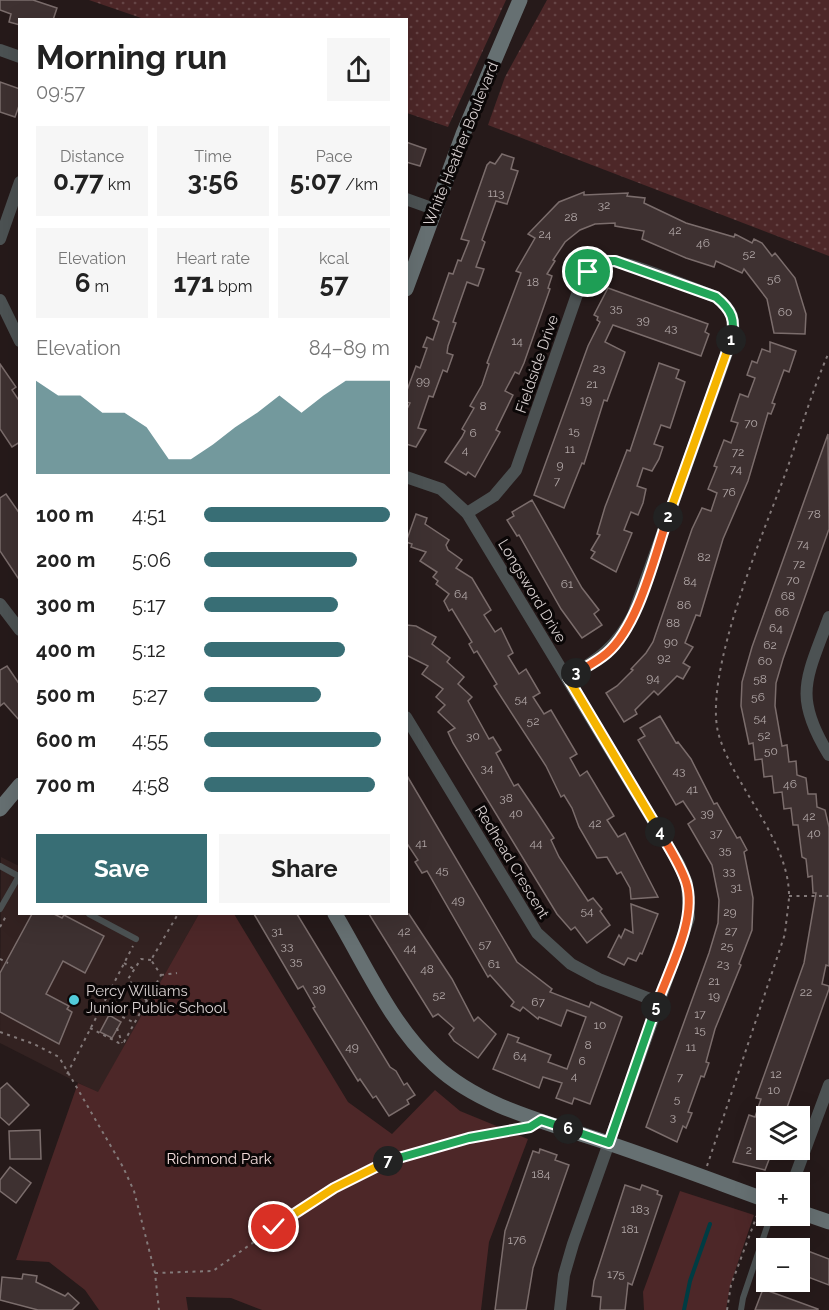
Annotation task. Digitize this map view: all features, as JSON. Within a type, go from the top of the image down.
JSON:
[{"type":"street","name":"White Heather Boulevard","points":[[408,283],[463,134],[520,0]]},
{"type":"street","points":[[0,50],[18,56]]},
{"type":"street","points":[[0,238],[18,188]]},
{"type":"street","points":[[408,200],[435,209]]},
{"type":"street","name":"Fieldside Drive","points":[[467,513],[494,496],[516,470],[581,283],[597,264],[606,261],[628,265],[716,297],[728,306],[734,326],[732,339],[633,615],[622,636],[607,652],[568,678]]},
{"type":"street","points":[[0,300],[18,337]]},
{"type":"street","name":"Longsword Drive","points":[[408,478],[441,489],[467,513],[679,864],[687,883],[688,918],[573,1244],[564,1275],[560,1310]]},
{"type":"street","points":[[0,604],[18,627]]},
{"type":"street","points":[[829,616],[810,668],[806,699],[807,713],[829,755]]},
{"type":"street","name":"Redhead Crescent","points":[[408,720],[537,933],[571,964],[599,979],[658,1002]]},
{"type":"street","points":[[0,809],[18,787]]},
{"type":"street","points":[[336,915],[404,1030],[434,1064],[474,1092],[541,1120],[756,1196]]},
{"type":"street","points":[[797,1172],[829,1085]]},
{"type":"street","points":[[810,1215],[829,1222]]},
{"type":"lane","points":[[0,866],[18,876]]},
{"type":"lane","points":[[0,909],[18,879]]},
{"type":"lane","points":[[91,915],[136,939]]},
{"type":"lane","points":[[741,1310],[742,1298],[767,1226]]},
{"type":"path","points":[[709,1159],[785,934],[789,896],[782,861],[775,843],[734,770],[719,736],[715,712],[716,692],[724,653],[752,565],[829,352]]},
{"type":"path","points":[[789,896],[829,896]]},
{"type":"path","points":[[151,960],[177,915]]},
{"type":"path","points":[[67,1074],[136,939]]},
{"type":"path","points":[[147,1001],[129,982],[134,969],[142,958],[151,960],[161,975]]},
{"type":"path","points":[[0,959],[8,963]]},
{"type":"path","points":[[124,963],[134,969]]},
{"type":"path","points":[[161,975],[177,974]]},
{"type":"path","points":[[122,1043],[161,975]]},
{"type":"path","points":[[101,1006],[135,1023]]},
{"type":"path","points":[[90,1028],[122,1043]]},
{"type":"path","points":[[117,1028],[122,1043]]},
{"type":"path","points":[[0,1032],[31,1042],[56,1055],[128,1175],[155,1273],[159,1310]]},
{"type":"path","points":[[155,1273],[210,1272],[323,1194],[374,1167],[469,1138],[530,1127],[541,1120]]},
{"type":"path","points":[[727,1310],[731,1285],[756,1218]]},
{"type":"shaded area","name":"Percy Williams Junior Public School","points":[[1,857],[18,866],[18,915],[198,915],[98,1093],[0,1043]]},
{"type":"green space","points":[[89,0],[506,0],[448,127],[408,113],[408,18],[141,18]]},
{"type":"green space","points":[[547,0],[829,0],[829,256],[488,125],[505,77]]},
{"type":"green space","name":"Richmond Park","points":[[198,915],[235,915],[348,1102],[392,1134],[435,1090],[460,1111],[528,1139],[489,1242],[481,1310],[262,1310],[231,1298],[186,1297],[188,1310],[99,1310],[85,1290],[49,1262],[16,1260],[78,1083],[98,1092]]},
{"type":"green space","points":[[680,1191],[754,1215],[730,1286],[726,1310],[644,1310],[643,1292]]},
{"type":"building","points":[[0,0],[33,0],[57,8],[54,18],[18,18],[18,24],[9,22],[11,14],[0,10]]},
{"type":"building","points":[[0,82],[18,88],[18,109],[15,117],[0,112]]},
{"type":"building","points":[[408,143],[426,149],[420,166],[408,163]]},
{"type":"building","points":[[502,154],[514,158],[511,169],[518,171],[507,204],[496,201],[482,240],[485,242],[476,267],[484,269],[478,286],[467,282],[453,322],[456,323],[448,346],[447,353],[453,355],[447,372],[443,370],[433,397],[429,396],[418,428],[426,430],[416,447],[408,445],[408,407],[410,403],[408,402],[408,388],[416,366],[420,368],[427,348],[423,347],[427,337],[433,340],[439,322],[433,319],[449,273],[453,274],[469,241],[461,239],[487,165],[490,162],[495,164]]},
{"type":"building","points":[[584,192],[584,195],[628,193],[627,196],[645,198],[644,203],[686,223],[734,237],[735,234],[752,243],[754,239],[762,243],[772,256],[775,253],[795,278],[806,314],[805,334],[774,333],[767,299],[744,269],[742,273],[716,261],[714,267],[686,258],[642,239],[644,231],[615,226],[615,223],[595,224],[580,230],[565,242],[547,274],[552,276],[548,288],[550,289],[524,363],[519,374],[515,372],[505,391],[513,395],[496,430],[500,432],[475,477],[468,472],[466,475],[445,462],[462,437],[465,431],[462,429],[474,408],[470,406],[482,385],[489,364],[487,363],[521,273],[516,271],[535,238],[528,234],[559,202]]},
{"type":"building","points":[[608,288],[708,324],[705,332],[709,334],[701,356],[613,325],[605,342],[625,352],[607,401],[604,400],[584,464],[582,463],[564,508],[534,495],[588,346],[600,322],[594,315]]},
{"type":"building","points":[[770,342],[796,351],[789,372],[784,370],[772,403],[775,404],[771,414],[768,413],[748,481],[723,539],[700,616],[696,615],[685,643],[693,647],[683,663],[690,667],[683,679],[677,676],[658,695],[654,691],[635,710],[637,714],[624,722],[606,693],[617,686],[633,670],[631,669],[653,642],[692,529],[702,508],[711,511],[717,493],[708,489],[717,467],[714,466],[724,440],[731,443],[738,423],[731,421],[740,394],[748,397],[755,378],[747,375],[752,361],[757,363],[762,349],[770,352]]},
{"type":"building","points":[[659,363],[679,370],[676,378],[685,382],[670,428],[661,425],[654,444],[663,447],[659,459],[652,471],[643,468],[637,486],[646,489],[643,503],[638,515],[631,512],[624,530],[632,533],[616,572],[591,558],[595,552],[591,550],[600,535],[597,534],[605,507],[627,450],[630,451]]},
{"type":"building","points":[[0,364],[16,387],[12,390],[18,399],[18,443],[12,447],[0,429]]},
{"type":"building","points":[[828,434],[829,529],[776,683],[775,706],[782,746],[787,745],[789,762],[796,761],[797,775],[806,778],[808,794],[816,794],[817,807],[825,810],[829,827],[829,966],[826,965],[822,984],[829,986],[829,989],[788,1106],[759,1106],[761,1099],[756,1098],[804,963],[816,893],[813,893],[812,876],[808,877],[806,859],[802,857],[798,825],[793,825],[791,808],[784,809],[782,792],[774,793],[772,776],[764,777],[762,759],[755,760],[753,743],[749,744],[741,706],[742,682],[752,647]]},
{"type":"building","points":[[6,494],[18,511],[18,578],[0,551],[0,498]]},
{"type":"building","points":[[532,500],[582,588],[599,610],[594,614],[602,625],[582,638],[561,609],[519,535],[517,536],[507,520],[514,516],[512,512]]},
{"type":"building","points":[[416,514],[427,518],[425,524],[449,540],[446,545],[448,550],[462,560],[456,568],[472,578],[491,610],[484,615],[495,632],[501,628],[513,653],[508,656],[519,674],[526,669],[540,693],[533,697],[544,714],[551,710],[577,754],[570,758],[580,776],[587,771],[614,816],[607,820],[618,837],[625,833],[658,897],[631,899],[630,888],[621,872],[617,874],[607,857],[597,858],[579,827],[572,808],[564,795],[561,797],[546,766],[494,686],[497,684],[477,651],[474,653],[469,644],[472,642],[452,609],[449,611],[444,601],[449,594],[436,584],[438,581],[433,577],[437,572],[420,561],[426,552],[411,547],[408,536]]},
{"type":"building","points":[[408,625],[416,626],[436,637],[432,644],[450,658],[447,662],[464,677],[458,684],[472,697],[468,701],[489,739],[493,737],[501,750],[496,753],[514,786],[518,784],[554,838],[551,840],[559,857],[588,901],[593,898],[602,909],[600,911],[610,925],[587,943],[575,927],[571,930],[557,914],[453,743],[448,732],[455,728],[438,712],[445,705],[436,697],[443,689],[422,674],[428,666],[408,656]]},
{"type":"building","points":[[7,666],[18,682],[18,719],[4,703],[0,706],[0,670]]},
{"type":"building","points":[[660,716],[676,743],[678,742],[691,759],[714,804],[717,803],[737,838],[740,837],[747,850],[744,852],[753,898],[752,930],[739,964],[741,965],[715,1029],[706,1062],[709,1063],[704,1077],[701,1076],[688,1112],[692,1113],[686,1128],[683,1126],[677,1142],[646,1127],[709,953],[718,923],[719,900],[712,865],[688,824],[695,819],[683,801],[676,805],[638,740],[645,736],[640,728]]},
{"type":"building","points":[[408,777],[517,962],[552,989],[550,992],[589,1007],[591,1002],[622,1017],[590,1104],[574,1098],[572,1104],[556,1098],[562,1083],[543,1077],[539,1088],[493,1069],[508,1034],[519,1038],[517,1042],[551,1055],[548,1062],[567,1069],[586,1017],[567,1010],[561,1026],[539,1017],[538,1019],[523,1007],[520,1011],[511,1006],[514,1002],[490,975],[488,977],[427,871],[422,873],[415,862],[418,860],[408,845]]},
{"type":"building","points":[[631,904],[658,914],[642,954],[640,953],[636,961],[628,958],[624,965],[608,957],[619,935],[621,938],[625,929],[633,933]]},
{"type":"building","points":[[409,914],[452,979],[474,1021],[478,1017],[496,1034],[478,1058],[454,1041],[449,1034],[454,1028],[438,1014],[433,1017],[370,915]]},
{"type":"building","points":[[31,915],[56,915],[62,918],[64,915],[104,936],[85,973],[63,961],[46,994],[69,1006],[67,1009],[72,1012],[59,1044],[0,1012],[0,973]]},
{"type":"building","points":[[255,915],[298,915],[390,1067],[396,1071],[404,1085],[407,1083],[415,1095],[407,1100],[409,1104],[389,1116],[376,1096],[373,1098],[360,1079],[358,1081],[313,1008],[315,1007],[303,986],[298,989]]},
{"type":"building","points":[[109,1015],[121,1022],[112,1038],[100,1032]]},
{"type":"building","points":[[7,1083],[29,1105],[9,1125],[0,1117],[0,1089]]},
{"type":"building","points":[[756,1114],[756,1160],[769,1160],[765,1170],[733,1162],[749,1115],[755,1117]]},
{"type":"building","points":[[40,1130],[41,1159],[10,1159],[9,1131]]},
{"type":"building","points":[[540,1149],[557,1155],[555,1160],[569,1165],[533,1268],[526,1310],[495,1310],[505,1231],[533,1151],[539,1153]]},
{"type":"building","points":[[10,1167],[31,1183],[16,1203],[0,1191],[0,1180]]},
{"type":"building","points":[[625,1185],[640,1190],[642,1185],[658,1191],[657,1194],[662,1196],[632,1285],[628,1283],[625,1310],[600,1310],[601,1297],[592,1296],[594,1281]]},
{"type":"building","points":[[810,1252],[829,1259],[829,1285],[810,1278]]},
{"type":"building","points":[[23,1274],[37,1276],[36,1282],[65,1296],[68,1293],[79,1303],[72,1310],[38,1310],[0,1300],[2,1277],[22,1279]]},
{"type":"building","points":[[762,1292],[771,1292],[818,1309],[818,1310],[755,1310]]},
{"type":"waterway","points":[[684,1310],[690,1281],[710,1224]]},
{"type":"place","name":"Percy Williams Junior Public School","points":[[74,1000]]},
{"type":"route","points":[[274,1227],[315,1199],[381,1164],[469,1138],[530,1127],[541,1120],[609,1143],[688,918],[690,900],[687,883],[679,864],[568,678],[607,652],[622,636],[633,615],[732,339],[733,316],[728,306],[716,297],[615,261],[597,264],[588,272]]}]
